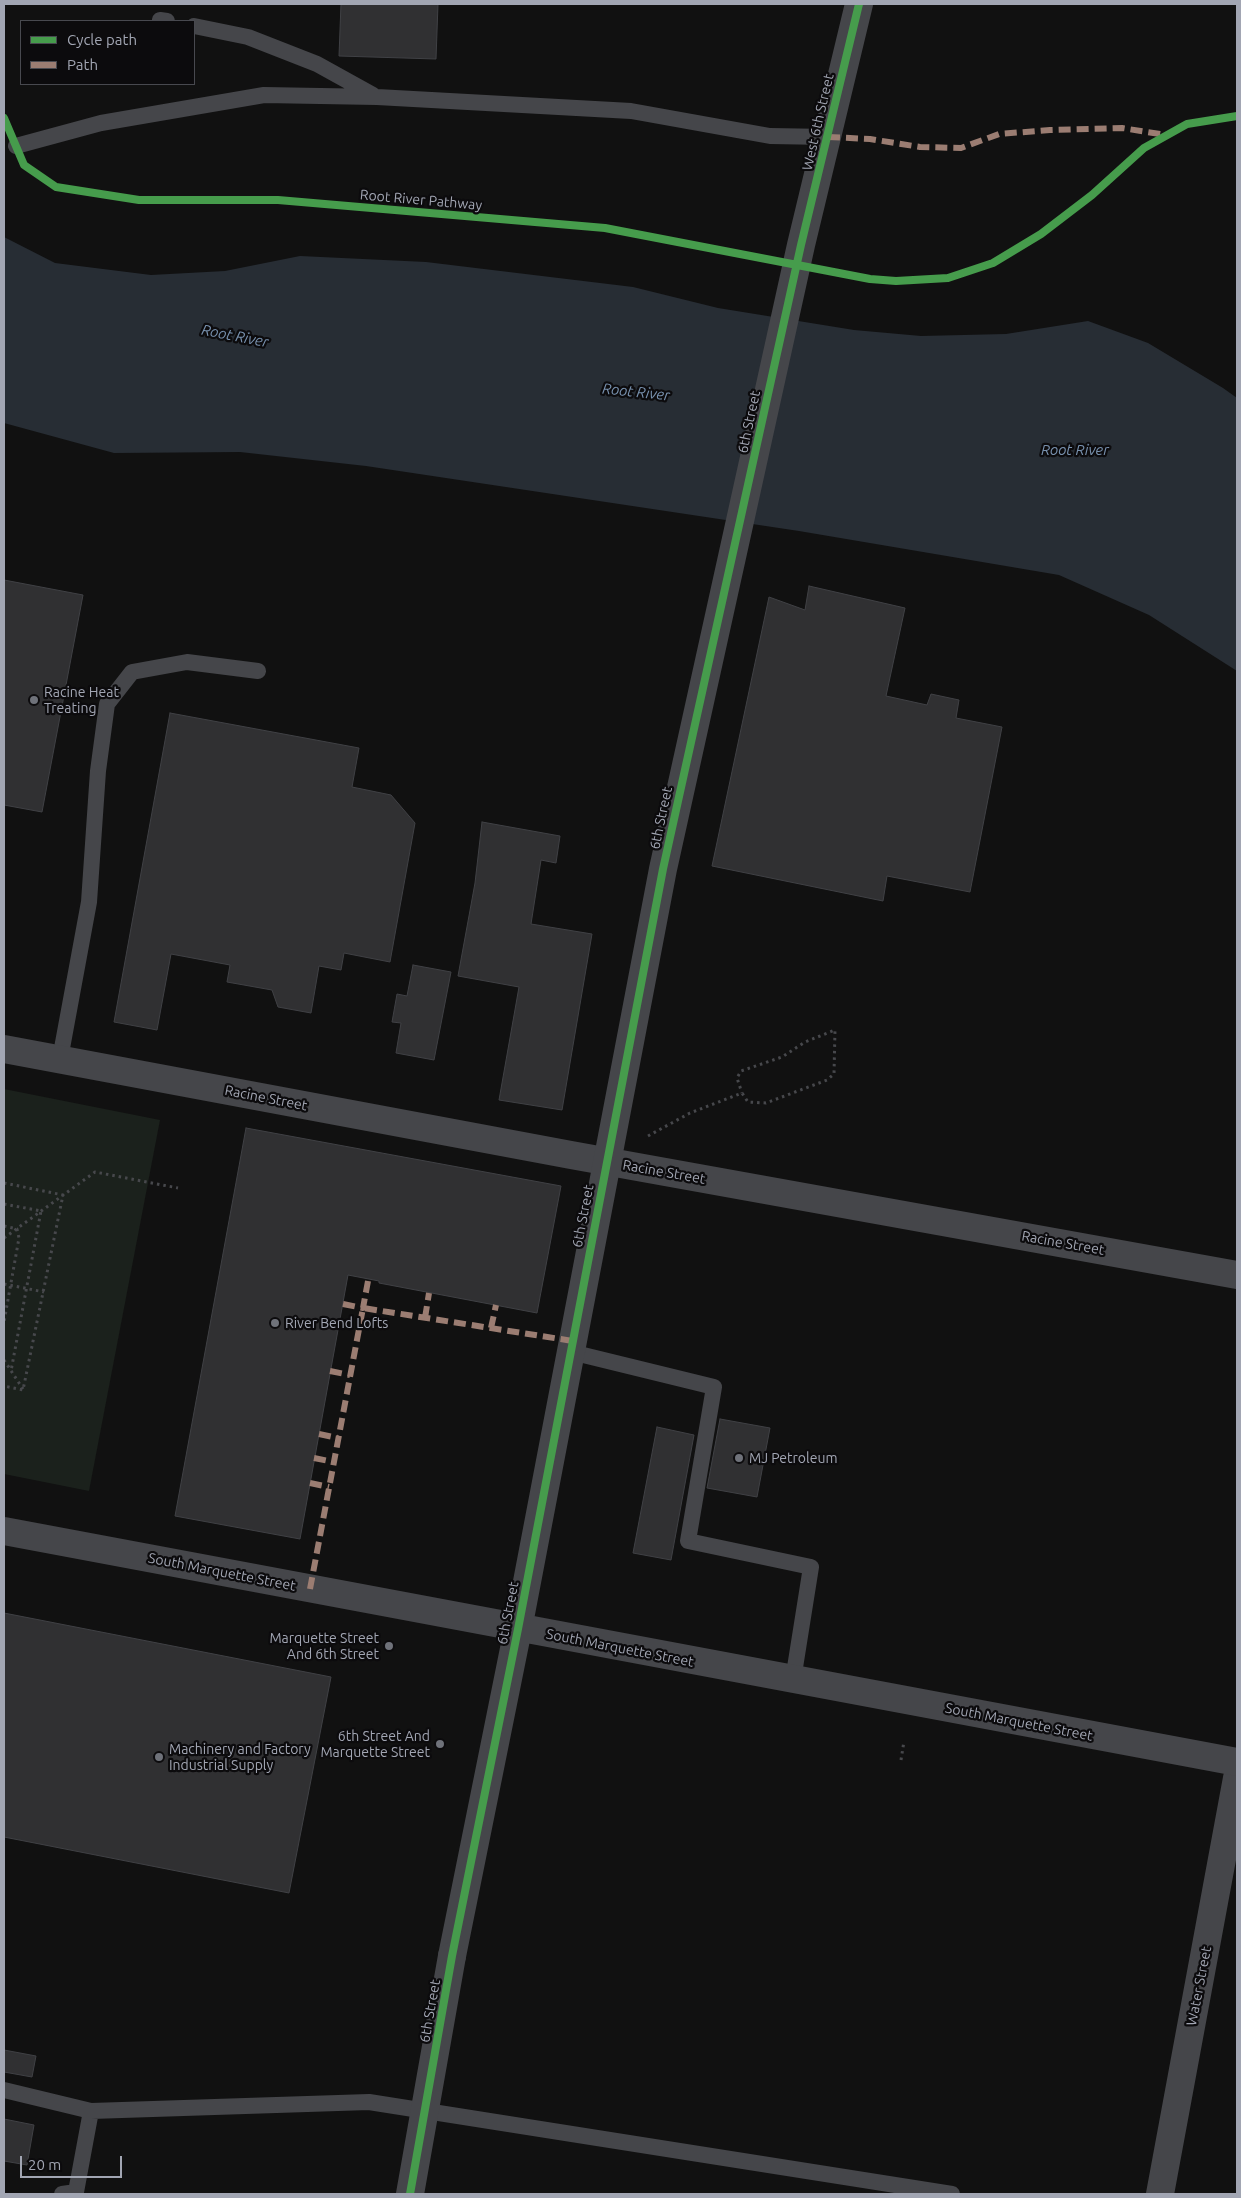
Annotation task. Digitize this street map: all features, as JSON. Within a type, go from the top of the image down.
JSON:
[{"type":"street","name":"West 6th Street","points":[[801,245],[859,4]]},
{"type":"street","name":"6th Street","points":[[410,2194],[452,1956],[518,1628],[663,869],[801,245]]},
{"type":"street","name":"Racine Street","points":[[4,1049],[606,1161],[1237,1275]]},
{"type":"street","name":"South Marquette Street","points":[[4,1531],[1237,1762]]},
{"type":"street","name":"Water Street","points":[[1160,2194],[1237,1778]]},
{"type":"lane","points":[[195,26],[248,37],[317,64],[377,97]]},
{"type":"lane","points":[[16,146],[101,123],[264,94],[377,97],[631,111],[770,136],[828,137]]},
{"type":"lane","points":[[60,1060],[89,902],[98,771],[107,704],[132,672],[187,662],[258,671]]},
{"type":"lane","points":[[571,1352],[714,1387],[688,1541],[811,1567],[792,1680]]},
{"type":"lane","points":[[4,2090],[91,2111],[369,2102],[952,2194]]},
{"type":"lane","points":[[62,2194],[76,2192],[91,2111]]},
{"type":"path","points":[[835,1030],[834,1074],[827,1080],[766,1104],[748,1102],[742,1093],[737,1078],[741,1071],[782,1057],[805,1042],[835,1030]]},
{"type":"path","points":[[647,1136],[690,1113],[742,1093]]},
{"type":"path","points":[[4,1238],[96,1172],[178,1188]]},
{"type":"path","points":[[4,1182],[63,1195]]},
{"type":"path","points":[[24,1390],[63,1195]]},
{"type":"path","points":[[4,1204],[41,1211]]},
{"type":"path","points":[[11,1371],[41,1211]]},
{"type":"path","points":[[4,1226],[17,1229]]},
{"type":"path","points":[[4,1322],[18,1238],[17,1229]]},
{"type":"path","points":[[4,1284],[44,1292]]},
{"type":"path","points":[[4,1360],[24,1390]]},
{"type":"path","points":[[4,1386],[24,1390]]},
{"type":"path","points":[[901,1760],[904,1741]]},
{"type":"shaded area","points":[[4,1089],[160,1120],[89,1491],[4,1474]]},
{"type":"water","name":"Root River","points":[[4,237],[55,263],[151,275],[225,271],[300,256],[426,262],[633,287],[718,308],[854,330],[921,336],[1006,334],[1088,321],[1148,343],[1237,398],[1237,671],[1149,615],[1059,575],[799,531],[366,466],[240,452],[114,453],[4,423]]},
{"type":"building","points":[[341,4],[438,4],[436,59],[339,56]]},
{"type":"building","name":"Racine Heat Treating","points":[[4,580],[83,595],[42,812],[4,805]]},
{"type":"building","points":[[809,586],[905,608],[886,696],[927,705],[931,694],[959,700],[956,718],[1002,727],[970,892],[887,876],[883,901],[712,866],[769,597],[805,610]]},
{"type":"building","points":[[170,713],[359,748],[352,787],[391,795],[415,823],[390,962],[344,953],[341,970],[319,966],[311,1013],[278,1007],[272,990],[227,982],[230,965],[171,954],[157,1030],[114,1022]]},
{"type":"building","points":[[482,822],[560,836],[556,863],[541,860],[531,924],[592,934],[562,1110],[499,1100],[519,987],[458,976],[475,883]]},
{"type":"building","points":[[413,965],[451,972],[434,1060],[396,1053],[401,1023],[392,1022],[397,994],[407,996]]},
{"type":"building","name":"River Bend Lofts","points":[[246,1128],[561,1186],[537,1313],[379,1283],[379,1281],[348,1275],[300,1539],[175,1516]]},
{"type":"building","name":"MJ Petroleum","points":[[720,1419],[770,1428],[757,1497],[707,1488]]},
{"type":"building","points":[[657,1427],[694,1435],[671,1560],[633,1553]]},
{"type":"building","name":"Machinery and Factory Industrial Supply","points":[[4,1613],[331,1677],[289,1893],[4,1837]]},
{"type":"building","points":[[4,2050],[36,2056],[32,2077],[4,2072]]},
{"type":"building","points":[[4,2119],[34,2125],[27,2165],[4,2161]]},
{"type":"marked path","points":[[828,137],[870,139],[920,147],[961,148],[999,134],[1050,130],[1122,128],[1166,135]]},
{"type":"marked path","points":[[343,1304],[363,1308],[368,1281]]},
{"type":"marked path","points":[[425,1318],[429,1293]]},
{"type":"marked path","points":[[491,1328],[496,1305]]},
{"type":"marked path","points":[[310,1589],[363,1308],[573,1341]]},
{"type":"marked path","points":[[330,1371],[350,1375]]},
{"type":"marked path","points":[[319,1434],[338,1438]]},
{"type":"marked path","points":[[314,1458],[334,1462]]},
{"type":"marked path","points":[[310,1483],[329,1487]]},
{"type":"cycle path","points":[[410,2194],[452,1956],[518,1629],[663,869],[801,245],[859,4]]},
{"type":"cycle path","name":"Root River Pathway","points":[[4,118],[24,165],[56,187],[139,200],[278,200],[605,228],[870,279],[896,281],[948,278],[993,263],[1041,234],[1092,195],[1144,148],[1187,124],[1237,116]]},
{"type":"place","name":"Racine Heat Treating","points":[[34,700]]},
{"type":"place","name":"River Bend Lofts","points":[[275,1323]]},
{"type":"place","name":"MJ Petroleum","points":[[739,1458]]},
{"type":"place","name":"Marquette Street And 6th Street","points":[[389,1646]]},
{"type":"place","name":"6th Street And Marquette Street","points":[[440,1744]]},
{"type":"place","name":"Machinery and Factory Industrial Supply","points":[[159,1757]]}]
